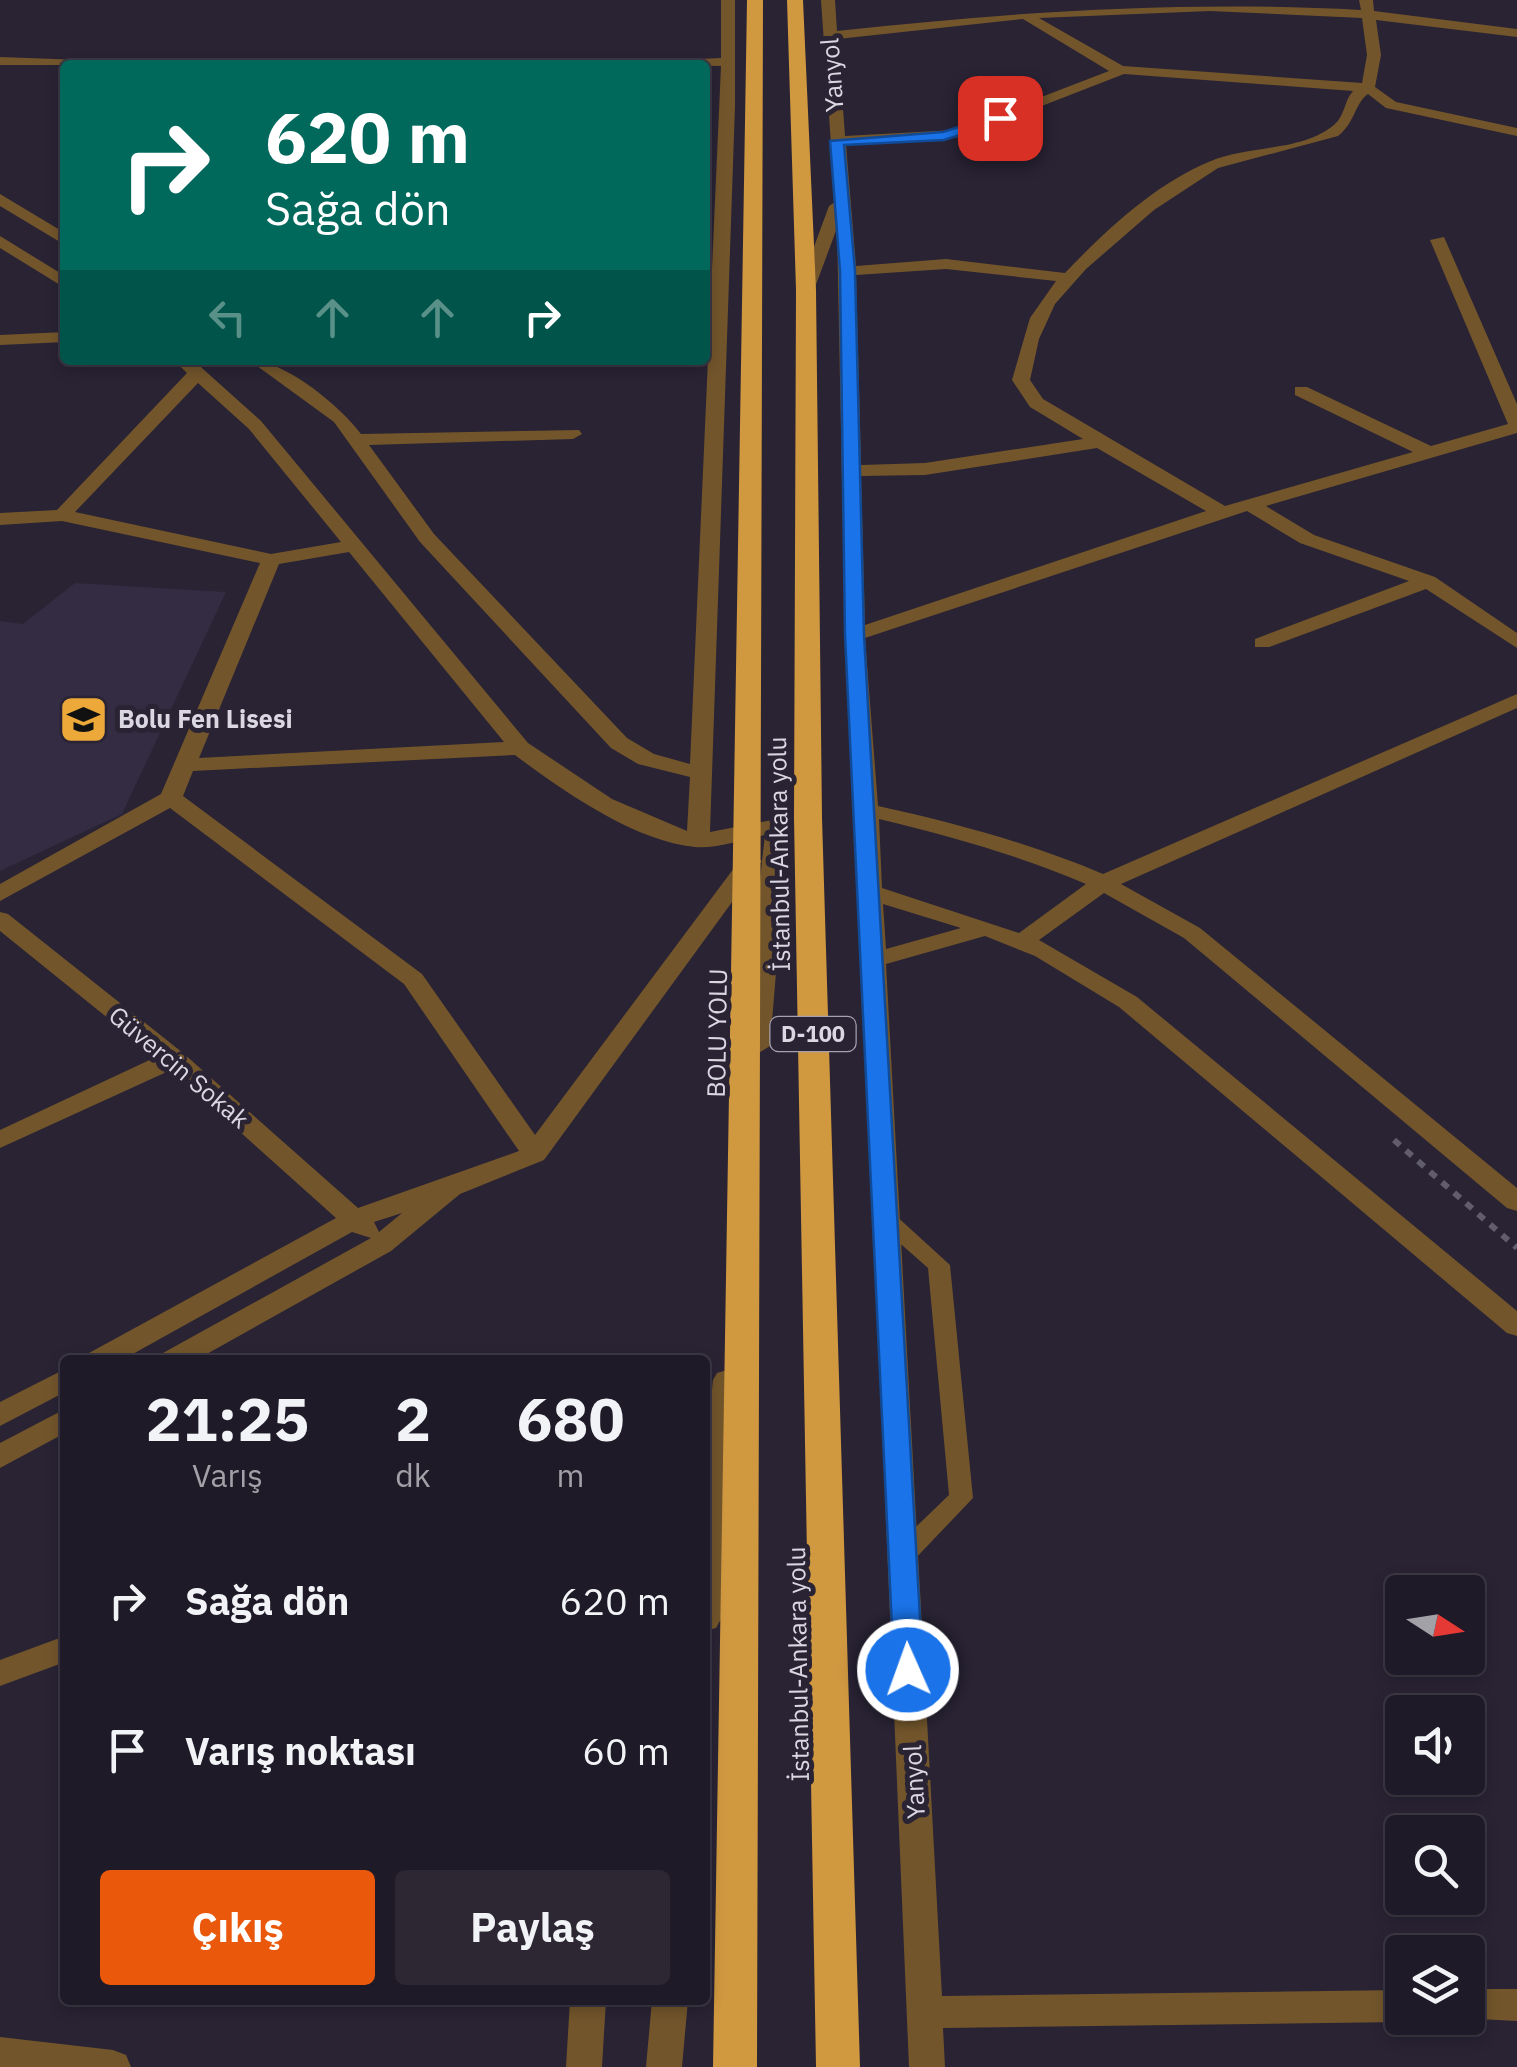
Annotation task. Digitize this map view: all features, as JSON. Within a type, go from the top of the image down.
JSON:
[{"type":"highway","name":"BOLU YOLU","points":[[735,2067],[742,106],[756,0]]},
{"type":"highway","name":"İstanbul-Ankara yolu","points":[[796,0],[806,290],[808,818],[838,2067]]},
{"type":"street","points":[[698,840],[742,106],[728,62],[728,0]]},
{"type":"street","name":"Yanyol","points":[[828,0],[839,201],[848,271],[855,635],[867,810],[927,2067]]},
{"type":"street","points":[[829,36],[1112,3],[1184,0],[1367,6],[1517,33]]},
{"type":"street","points":[[1350,114],[1355,96],[1368,88],[1374,55],[1367,6]]},
{"type":"street","points":[[1025,14],[1108,66],[1122,70],[1368,88],[1390,104],[1517,132]]},
{"type":"street","points":[[0,61],[60,63]]},
{"type":"street","points":[[710,63],[728,62]]},
{"type":"street","points":[[836,141],[956,134],[1122,70]]},
{"type":"street","points":[[1222,512],[1036,403],[1021,380],[1043,310],[1069,278],[1135,220],[1202,171],[1328,135],[1350,114],[1390,104]]},
{"type":"street","points":[[0,199],[60,237]]},
{"type":"street","points":[[806,290],[839,201]]},
{"type":"street","points":[[855,635],[1222,512],[1517,426],[1438,240]]},
{"type":"street","points":[[0,241],[60,280]]},
{"type":"street","points":[[848,271],[946,264],[1000,266],[1069,278]]},
{"type":"street","points":[[0,340],[60,337]]},
{"type":"street","points":[[265,365],[340,418],[427,538],[619,743],[646,759],[700,774]]},
{"type":"street","points":[[62,515],[190,366],[256,425],[350,546],[520,748],[574,789],[624,818],[698,840],[778,826]]},
{"type":"street","points":[[1301,391],[1430,453]]},
{"type":"street","points":[[357,440],[573,434]]},
{"type":"street","points":[[854,471],[925,469],[1100,442]]},
{"type":"street","points":[[1250,505],[1308,539],[1428,581],[1517,642]]},
{"type":"street","points":[[0,518],[62,515],[272,560],[350,546]]},
{"type":"street","points":[[0,894],[170,798],[272,560]]},
{"type":"street","points":[[1262,643],[1428,581]]},
{"type":"street","points":[[1021,942],[1103,883],[1517,700]]},
{"type":"street","points":[[184,765],[520,748]]},
{"type":"street","points":[[170,798],[414,978],[535,1154]]},
{"type":"street","points":[[867,810],[998,842],[1103,883],[1192,933],[1517,1202]]},
{"type":"street","points":[[108,1355],[354,1219],[451,1188],[535,1154],[778,826]]},
{"type":"street","points":[[710,1564],[778,826]]},
{"type":"street","points":[[870,892],[1021,942],[1085,974],[1128,1002],[1517,1326]]},
{"type":"street","name":"Güvercin Sokak","points":[[0,919],[174,1059],[381,1244]]},
{"type":"street","points":[[872,960],[986,928]]},
{"type":"street","points":[[0,1140],[174,1059]]},
{"type":"street","points":[[182,1355],[381,1244],[451,1188]]},
{"type":"street","points":[[0,1415],[60,1382]]},
{"type":"street","points":[[0,1457],[60,1423]]},
{"type":"street","points":[[0,1673],[60,1650]]},
{"type":"street","points":[[584,2067],[588,2005]]},
{"type":"street","points":[[664,2067],[670,2005]]},
{"type":"street","points":[[1485,2005],[1517,2005]]},
{"type":"street","points":[[924,2012],[1385,2006]]},
{"type":"street","points":[[0,2053],[112,2067]]},
{"type":"lane","points":[[885,1218],[939,1265],[961,1498],[903,1556]]},
{"type":"shaded area","name":"Bolu Fen Lisesi","points":[[75,583],[226,592],[122,814],[0,871],[0,621],[23,624]]},
{"type":"place","name":"Bolu Fen Lisesi","points":[[83,719]]},
{"type":"route","points":[[908,1670],[867,810],[855,635],[848,271],[836,141],[944,136],[1000,118]]}]
